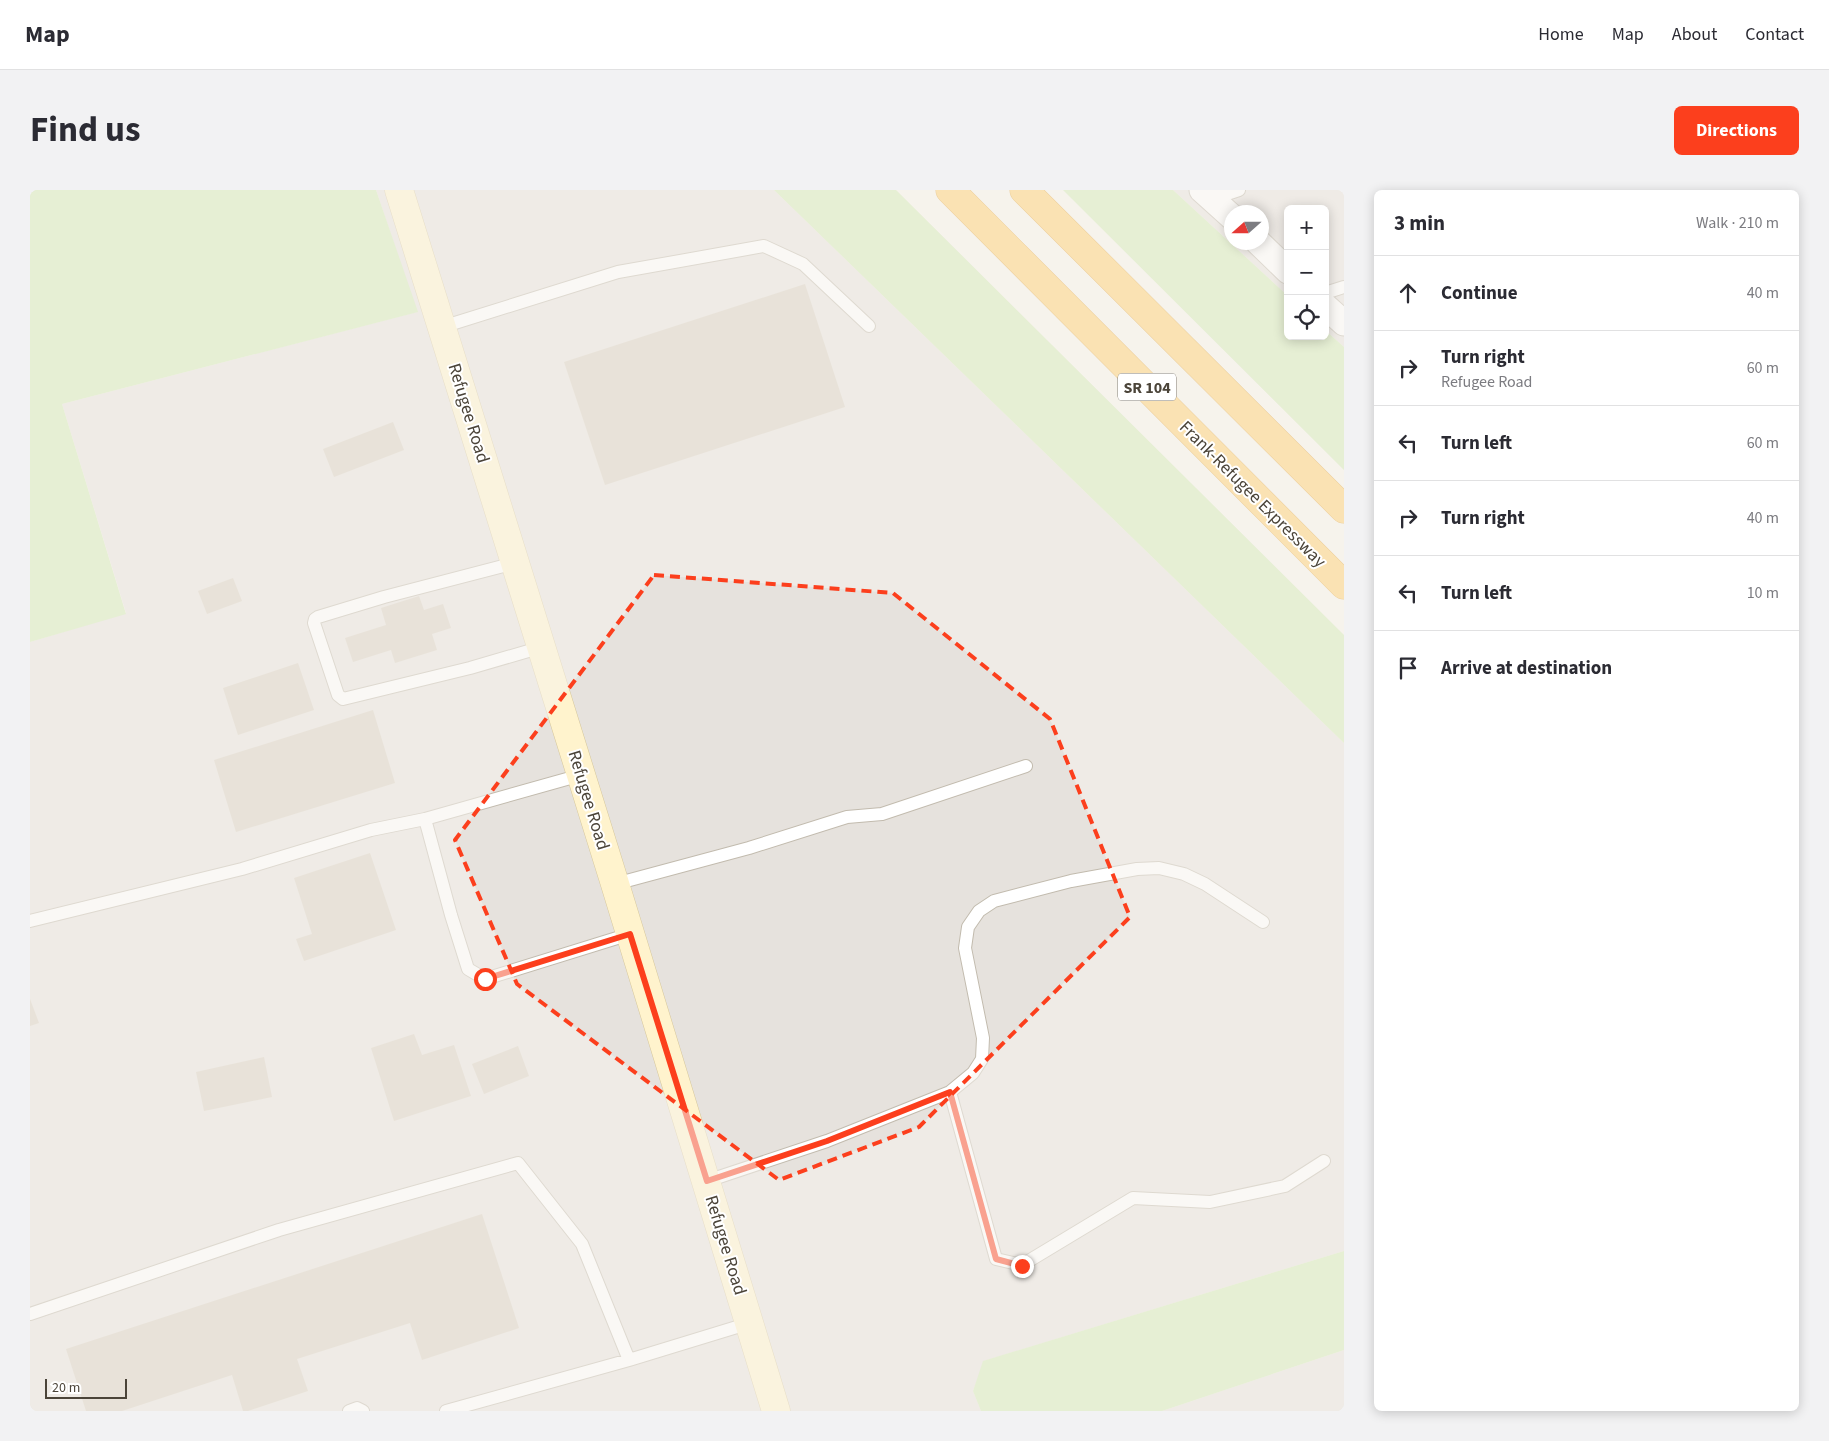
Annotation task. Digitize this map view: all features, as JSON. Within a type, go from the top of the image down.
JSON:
[{"type":"highway","name":"Frank-Refugee Expressway","points":[[950,190],[1344,585]]},
{"type":"highway","name":"SR 104","points":[[1024,190],[1344,509]]},
{"type":"main road","name":"Refugee Road","points":[[399,190],[707,1181],[776,1411]]},
{"type":"street","points":[[1207,195],[1224,211]]},
{"type":"street","points":[[1267,250],[1284,266]]},
{"type":"street","points":[[1329,310],[1344,323]]},
{"type":"lane","points":[[1207,195],[1239,190]]},
{"type":"lane","points":[[442,328],[618,272],[764,246],[803,264],[869,326]]},
{"type":"lane","points":[[1329,292],[1344,287]]},
{"type":"lane","points":[[516,563],[384,597],[318,617],[314,623],[338,696],[343,699],[470,668],[542,647]]},
{"type":"lane","points":[[615,884],[749,848],[847,817],[882,814],[1026,766]]},
{"type":"lane","points":[[30,921],[242,869],[371,830],[426,819],[581,775]]},
{"type":"lane","points":[[426,819],[451,915],[468,969],[485,979],[630,934]]},
{"type":"lane","points":[[707,1181],[827,1141],[950,1092],[973,1073],[982,1059],[983,1038],[966,948],[968,927],[979,911],[994,901],[1072,881],[1138,869],[1159,868],[1184,874],[1205,884],[1262,922]]},
{"type":"lane","points":[[950,1092],[996,1259],[1022,1266],[1133,1198],[1210,1202],[1285,1186],[1324,1161]]},
{"type":"lane","points":[[30,1314],[279,1230],[518,1163],[582,1244],[629,1360]]},
{"type":"lane","points":[[446,1411],[629,1360],[750,1323]]},
{"type":"lane","points":[[350,1411],[357,1408],[363,1411]]},
{"type":"highlighted area","points":[[654,575],[893,593],[1050,719],[1130,917],[919,1127],[779,1180],[517,984],[455,840]]},
{"type":"shaded area","points":[[376,190],[774,190],[1344,743],[1344,1251],[984,1361],[973,1391],[981,1411],[30,1411],[30,642],[126,613],[62,404],[417,312]]},
{"type":"shaded area","points":[[1173,190],[1344,190],[1344,347],[1329,334],[1329,205],[1284,205],[1284,292],[1238,250],[1269,250],[1269,205],[1224,205],[1224,237]]},
{"type":"shaded area","points":[[1344,1350],[1344,1411],[1162,1411]]},
{"type":"green space","points":[[30,190],[376,190],[418,312],[62,404],[126,614],[30,642]]},
{"type":"green space","points":[[774,190],[896,190],[1344,635],[1344,743]]},
{"type":"green space","points":[[1063,190],[1173,190],[1224,237],[1224,250],[1238,250],[1284,292],[1284,340],[1329,340],[1329,334],[1344,347],[1344,470]]},
{"type":"green space","points":[[1344,1251],[1344,1350],[1162,1411],[981,1411],[973,1391],[983,1361]]},
{"type":"building","points":[[805,284],[845,407],[605,485],[564,362]]},
{"type":"building","points":[[393,422],[404,450],[334,477],[323,449]]},
{"type":"building","points":[[233,578],[242,601],[207,614],[198,591]]},
{"type":"building","points":[[419,596],[424,610],[443,604],[451,628],[432,634],[437,650],[395,663],[391,650],[353,662],[345,638],[386,625],[381,608]]},
{"type":"building","points":[[298,663],[314,710],[238,735],[223,688]]},
{"type":"building","points":[[373,710],[395,783],[236,832],[214,760]]},
{"type":"building","points":[[370,853],[396,930],[304,961],[296,939],[312,934],[294,878]]},
{"type":"building","points":[[30,999],[39,1023],[30,1026]]},
{"type":"building","points":[[414,1034],[422,1055],[454,1045],[471,1096],[394,1121],[371,1048]]},
{"type":"building","points":[[518,1046],[529,1076],[484,1094],[472,1064]]},
{"type":"building","points":[[264,1057],[272,1097],[204,1111],[196,1072]]},
{"type":"building","points":[[482,1214],[519,1328],[422,1360],[410,1323],[297,1359],[308,1391],[248,1411],[243,1411],[232,1375],[122,1411],[86,1411],[66,1349]]},
{"type":"route","points":[[485,979],[630,934],[707,1181],[827,1141],[950,1092],[996,1259],[1022,1266]]}]
